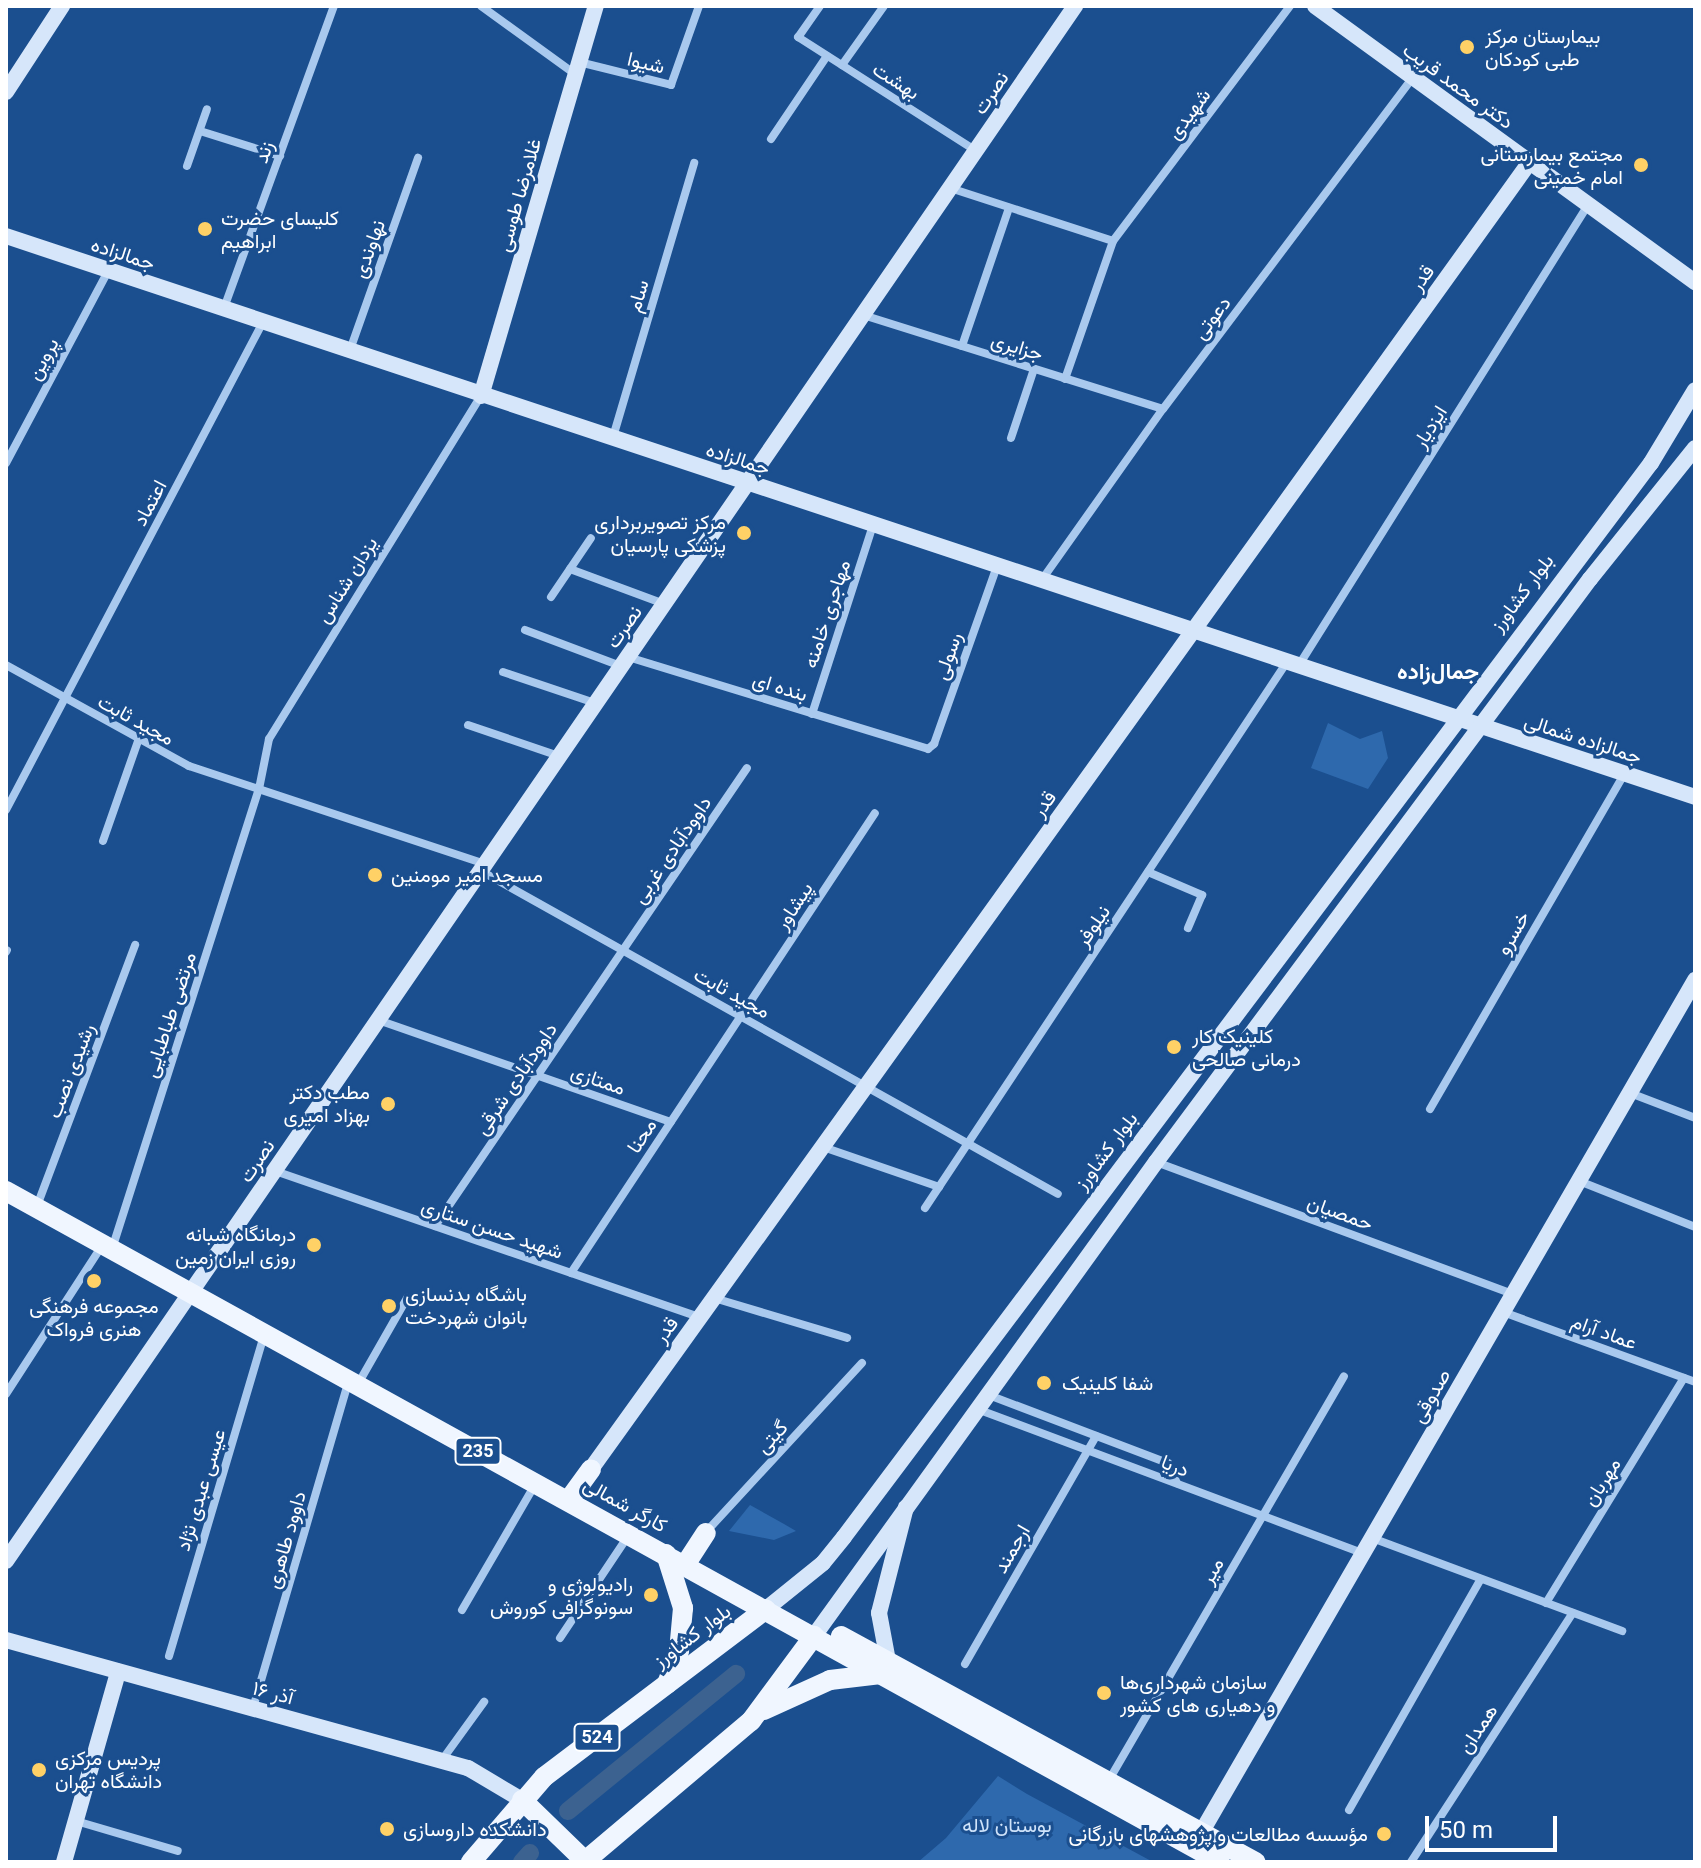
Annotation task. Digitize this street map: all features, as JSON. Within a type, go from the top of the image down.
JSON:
[{"type":"main road","points":[[6,92],[62,6]]},
{"type":"main road","name":"غلامرضا طوسی","points":[[481,396],[596,6]]},
{"type":"main road","name":"نصرت","points":[[190,1294],[1075,6]]},
{"type":"main road","name":"دکتر محمد قریب","points":[[1315,6],[1695,282]]},
{"type":"main road","name":"قدر","points":[[591,1469],[1530,162]]},
{"type":"main road","name":"جمالزاده","points":[[6,236],[1458,719]]},
{"type":"main road","name":"بلوار کشاورز","points":[[471,1862],[544,1777],[766,1609],[837,1546],[1651,463],[1695,390]]},
{"type":"main road","points":[[522,1800],[584,1862],[757,1713],[908,1500],[1156,1162],[1481,727],[1695,448]]},
{"type":"main road","name":"جمالزاده شمالی","points":[[1458,719],[1695,797]]},
{"type":"main road","name":"صدوقی","points":[[1197,1840],[1695,980]]},
{"type":"main road","name":"کارگر شمالی","points":[[6,1191],[685,1565],[766,1609],[817,1630],[1197,1840]]},
{"type":"main road","points":[[6,1561],[190,1294]]},
{"type":"main road","points":[[568,1501],[591,1469]]},
{"type":"main road","points":[[757,1713],[819,1683],[885,1667],[879,1613],[908,1500]]},
{"type":"main road","points":[[685,1565],[706,1533]]},
{"type":"main road","points":[[666,1554],[683,1608],[679,1651],[667,1685]]},
{"type":"main road","name":"۱۶ آذر","points":[[6,1640],[468,1768],[522,1800]]},
{"type":"main road","points":[[64,1862],[118,1672]]},
{"type":"main road","points":[[1197,1840],[1220,1862]]},
{"type":"main road","points":[[1197,1840],[1255,1862]]},
{"type":"street","name":"زند","points":[[224,309],[334,6]]},
{"type":"street","name":"شیوا","points":[[577,68],[671,85],[699,6]]},
{"type":"street","name":"بهشت","points":[[820,6],[798,37],[976,151]]},
{"type":"street","points":[[842,65],[884,6]]},
{"type":"street","name":"شهیدی","points":[[1065,379],[1113,241],[1290,6]]},
{"type":"street","points":[[483,7],[577,68]]},
{"type":"street","points":[[771,139],[827,56]]},
{"type":"street","name":"دعوتی","points":[[1041,581],[1163,409],[1413,77]]},
{"type":"street","points":[[187,166],[207,109]]},
{"type":"street","points":[[200,131],[280,156]]},
{"type":"street","name":"نهاوندی","points":[[349,350],[418,158]]},
{"type":"street","name":"سام","points":[[613,438],[694,163]]},
{"type":"street","points":[[950,188],[1113,241]]},
{"type":"street","name":"ایزدیار","points":[[1293,664],[1588,205]]},
{"type":"street","points":[[962,346],[1009,208]]},
{"type":"street","name":"پروین","points":[[6,463],[109,270]]},
{"type":"street","name":"جزایری","points":[[863,315],[1163,409]]},
{"type":"street","name":"اعتماد","points":[[6,810],[263,322]]},
{"type":"street","points":[[1011,438],[1034,369]]},
{"type":"street","name":"یزدان شناس","points":[[259,789],[275,727],[481,396]]},
{"type":"street","points":[[1680,464],[1695,473]]},
{"type":"street","name":"مهاجری خامنه","points":[[812,714],[873,525]]},
{"type":"street","points":[[551,597],[591,538]]},
{"type":"street","name":"رسولی","points":[[922,747],[934,744],[997,566]]},
{"type":"street","points":[[570,569],[664,604]]},
{"type":"street","points":[[525,630],[625,662]]},
{"type":"street","name":"بنده ای","points":[[625,662],[922,747]]},
{"type":"street","name":"نیلوفر","points":[[925,1208],[1148,872],[1293,664]]},
{"type":"street","name":"مجید ثابت","points":[[6,665],[138,741],[189,766],[483,867],[623,950],[1058,1194]]},
{"type":"street","points":[[503,672],[596,703]]},
{"type":"street","points":[[468,725],[559,756]]},
{"type":"street","points":[[103,841],[138,741]]},
{"type":"street","name":"داوودآبادی غربی","points":[[623,950],[747,768]]},
{"type":"street","name":"خسرو","points":[[1430,1109],[1624,774]]},
{"type":"street","name":"مرتضی طباطبایی","points":[[6,1394],[107,1247],[259,789]]},
{"type":"street","name":"پیشاور","points":[[740,1016],[875,813]]},
{"type":"street","points":[[1148,872],[1202,895],[1188,928]]},
{"type":"street","name":"رشیدی نصب","points":[[36,1208],[135,945]]},
{"type":"street","name":"داوودآبادی شرقی","points":[[435,1226],[623,950]]},
{"type":"street","name":"محنا","points":[[571,1273],[740,1016]]},
{"type":"street","name":"ممتازی","points":[[378,1020],[671,1122]]},
{"type":"street","points":[[1630,1093],[1695,1118]]},
{"type":"street","points":[[822,1147],[939,1187]]},
{"type":"street","name":"حمصیان","points":[[1156,1162],[1513,1294]]},
{"type":"street","name":"شهید حسن ستاری","points":[[275,1171],[700,1317]]},
{"type":"street","points":[[1579,1181],[1695,1227]]},
{"type":"street","name":"داوود طاهری","points":[[253,1708],[353,1383],[407,1298]]},
{"type":"street","points":[[714,1298],[847,1338]]},
{"type":"street","name":"عماد آرام","points":[[1503,1312],[1695,1382]]},
{"type":"street","name":"عیسی عبدی نژاد","points":[[169,1656],[264,1334]]},
{"type":"street","name":"گیتی","points":[[706,1533],[862,1363]]},
{"type":"street","name":"میر","points":[[1104,1788],[1344,1376]]},
{"type":"street","name":"مهربان","points":[[1546,1603],[1684,1378]]},
{"type":"street","points":[[986,1394],[1168,1463],[1175,1470],[1177,1483]]},
{"type":"street","name":"دریا","points":[[976,1409],[1263,1515],[1481,1579],[1622,1631]]},
{"type":"street","name":"ارجمند","points":[[965,1664],[1096,1436]]},
{"type":"street","points":[[462,1610],[536,1483]]},
{"type":"street","points":[[560,1638],[629,1534]]},
{"type":"street","points":[[1349,1810],[1481,1579]]},
{"type":"street","name":"همدان","points":[[1411,1862],[1573,1613]]},
{"type":"street","points":[[441,1761],[484,1702]]},
{"type":"street","points":[[76,1821],[178,1851]]},
{"type":"green space","points":[[1328,723],[1360,739],[1382,731],[1388,758],[1368,789],[1311,768]]},
{"type":"green space","points":[[750,1505],[796,1531],[774,1540],[729,1531]]},
{"type":"green space","name":"بوستان لاله","points":[[998,1776],[1153,1862],[918,1862],[946,1838]]},
{"type":"waterway","points":[[568,1811],[736,1674]]},
{"type":"waterway","points":[[522,1862],[530,1853]]},
{"type":"place","name":"بیمارستان مرکز طبی کودکان","points":[[1467,47]]},
{"type":"place","name":"مجتمع بیمارستانی امام خمینی","points":[[1641,165]]},
{"type":"place","name":"کلیسای حضرت ابراهیم","points":[[205,229]]},
{"type":"place","name":"مرکز تصویربرداری پزشکی پارسیان","points":[[744,533]]},
{"type":"place","name":"مسجد امیر مومنین","points":[[375,875]]},
{"type":"place","name":"کلینیک کار درمانی صالحی","points":[[1174,1047]]},
{"type":"place","name":"مطب دکتر بهزاد امیری","points":[[388,1104]]},
{"type":"place","name":"درمانگاه شبانه روزی ایران زمین","points":[[314,1245]]},
{"type":"place","name":"مجموعه فرهنگی هنری فرواک","points":[[94,1281]]},
{"type":"place","name":"باشگاه بدنسازی بانوان شهردخت","points":[[389,1306]]},
{"type":"place","name":"شفا کلینیک","points":[[1044,1383]]},
{"type":"place","name":"رادیولوژی و سونوگرافی کوروش","points":[[651,1595]]},
{"type":"place","name":"سازمان شهرداری‌ها و دهیاری‌ های کشور","points":[[1104,1693]]},
{"type":"place","name":"پردیس مرکزی دانشگاه‌ تهران","points":[[39,1770]]},
{"type":"place","name":"دانشکده داروسازی","points":[[387,1829]]},
{"type":"place","name":"مؤسسه مطالعات و پژوهشهای بازرگانی","points":[[1384,1834]]},
{"type":"district","name":"جمال‌زاده","points":[[1438,672]]}]
